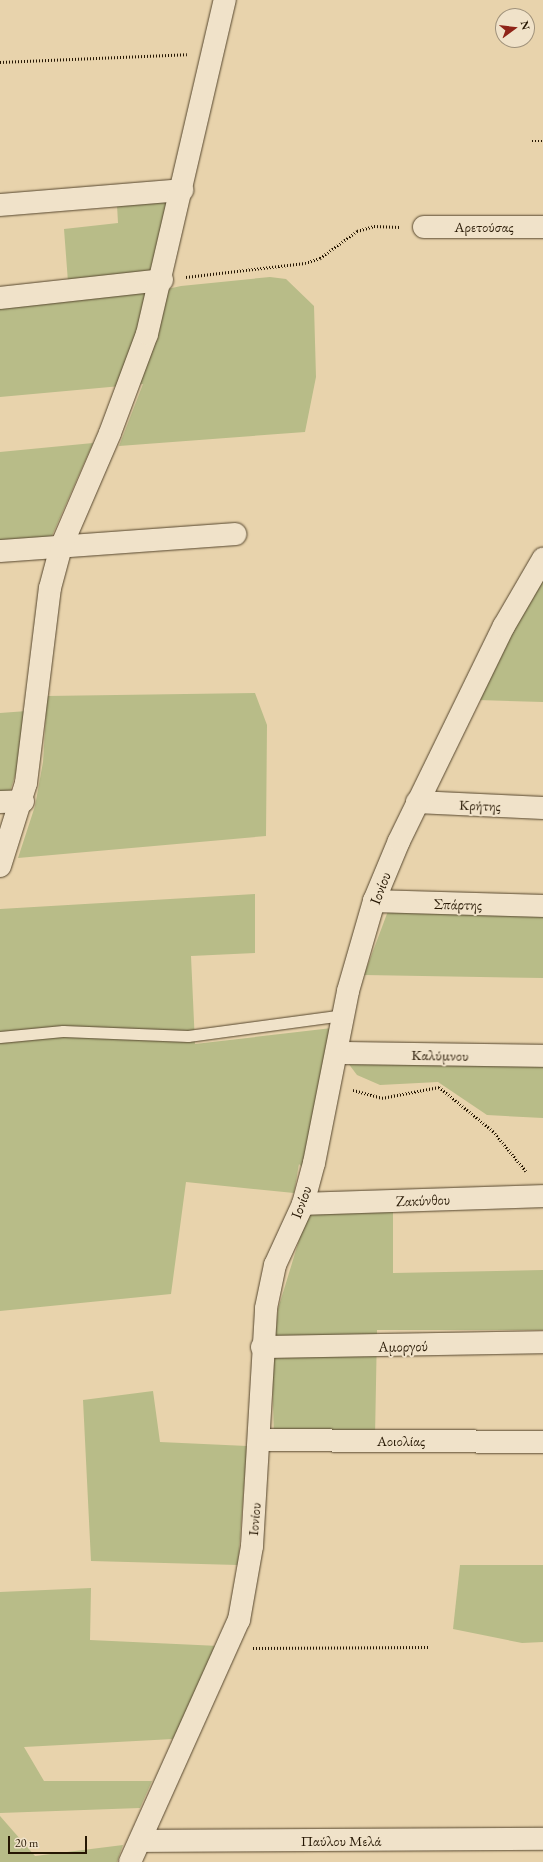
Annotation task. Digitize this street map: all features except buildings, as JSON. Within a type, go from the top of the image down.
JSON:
[{"type":"street","points":[[0,866],[23,801],[37,718],[43,627],[61,547],[131,381],[162,280],[225,0]]},
{"type":"street","points":[[0,205],[182,190]]},
{"type":"street","name":"Αρετούσας","points":[[424,227],[543,227]]},
{"type":"street","points":[[0,298],[162,280]]},
{"type":"street","points":[[0,551],[236,534]]},
{"type":"street","name":"Ιονίου","points":[[130,1862],[229,1648],[251,1565],[260,1440],[262,1348],[275,1266],[303,1204],[334,1077],[343,1015],[374,901],[417,802],[504,626],[543,559]]},
{"type":"street","points":[[0,802],[23,801]]},
{"type":"street","name":"Κρήτης","points":[[417,802],[543,808]]},
{"type":"street","name":"Σπάρτης","points":[[374,901],[543,906]]},
{"type":"street","name":"Καλύμνου","points":[[338,1053],[543,1056]]},
{"type":"street","name":"Ζακύνθου","points":[[303,1204],[542,1196]]},
{"type":"street","name":"Αμοργού","points":[[262,1348],[543,1342]]},
{"type":"street","name":"Αοιολίας","points":[[260,1440],[543,1442]]},
{"type":"street","name":"Παύλου Μελά","points":[[140,1841],[543,1839]]},
{"type":"lane","points":[[0,1037],[63,1032],[188,1036],[343,1015]]},
{"type":"path","points":[[0,62],[213,55]]},
{"type":"path","points":[[532,141],[543,141]]},
{"type":"path","points":[[162,280],[305,262],[320,258],[357,231],[374,226],[424,227]]},
{"type":"path","points":[[334,1077],[370,1097],[431,1086],[447,1091],[504,1141],[542,1196]]},
{"type":"path","points":[[229,1648],[429,1647]]},
{"type":"green space","points":[[167,202],[145,294],[181,286],[270,277],[286,279],[314,306],[316,377],[305,432],[119,446],[143,384],[0,397],[0,308],[68,282],[64,229],[118,223],[117,205]]},
{"type":"green space","points":[[93,443],[51,538],[0,541],[0,452]]},
{"type":"green space","points":[[543,579],[543,702],[478,700],[511,635]]},
{"type":"green space","points":[[255,693],[267,725],[266,836],[18,858],[35,806],[43,762],[47,696]]},
{"type":"green space","points":[[27,711],[18,767],[9,794],[0,794],[0,713]]},
{"type":"green space","points":[[255,894],[255,953],[191,956],[195,1044],[332,1028],[303,1168],[299,1164],[294,1193],[186,1182],[171,1294],[0,1311],[0,909]]},
{"type":"green space","points":[[388,911],[543,916],[543,978],[364,975]]},
{"type":"green space","points":[[348,1063],[543,1066],[543,1118],[487,1115],[438,1082],[380,1085],[357,1075]]},
{"type":"green space","points":[[393,1210],[393,1273],[543,1270],[543,1330],[377,1330],[375,1437],[274,1437],[272,1373],[278,1309],[307,1214]]},
{"type":"green space","points":[[153,1391],[160,1442],[247,1446],[238,1565],[91,1561],[83,1400]]},
{"type":"green space","points":[[460,1565],[543,1565],[543,1642],[522,1643],[453,1629]]},
{"type":"green space","points":[[91,1588],[90,1640],[219,1646],[173,1739],[24,1747],[44,1781],[152,1781],[140,1808],[0,1813],[0,1592]]},
{"type":"green space","points":[[0,1816],[35,1856],[123,1845],[117,1862],[0,1862]]}]
